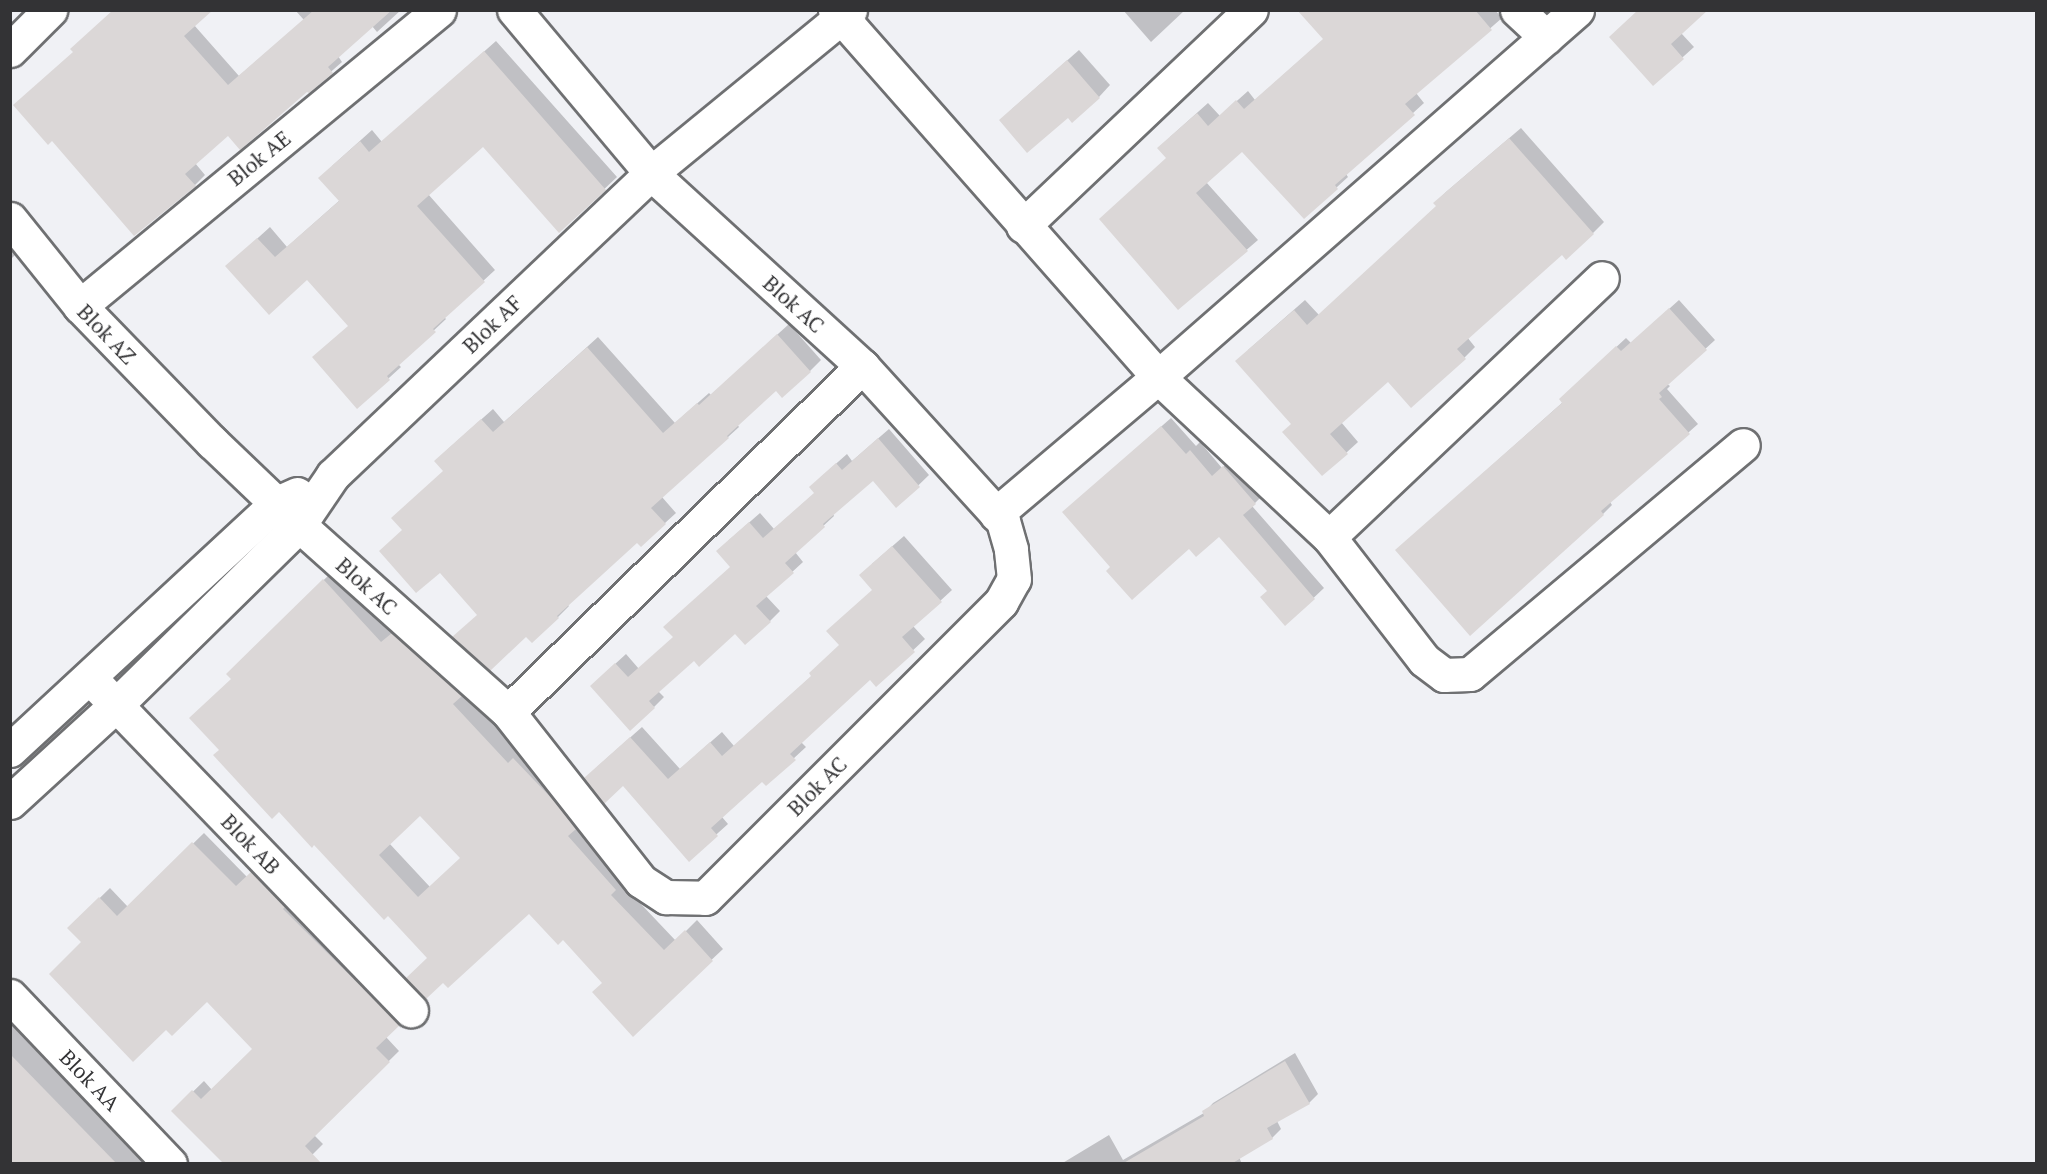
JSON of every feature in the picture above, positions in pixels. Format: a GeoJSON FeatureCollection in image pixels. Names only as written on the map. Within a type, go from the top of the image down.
{"type":"FeatureCollection","features":[{"type":"Feature","properties":{"kind":"street"},"geometry":{"type":"LineString","coordinates":[[10,51],[50,10]]}},
{"type":"Feature","properties":{"kind":"street","name":"Blok AE"},"geometry":{"type":"LineString","coordinates":[[80,306],[439,10]]}},
{"type":"Feature","properties":{"kind":"street","name":"Blok AC"},"geometry":{"type":"LineString","coordinates":[[212,442],[288,514],[508,712],[641,881],[666,897],[705,898],[1001,602],[1014,579],[1003,521],[862,366],[651,173],[514,10]]}},
{"type":"Feature","properties":{"kind":"street"},"geometry":{"type":"LineString","coordinates":[[1023,226],[1251,10]]}},
{"type":"Feature","properties":{"kind":"street"},"geometry":{"type":"LineString","coordinates":[[1517,10],[1546,37]]}},
{"type":"Feature","properties":{"kind":"street"},"geometry":{"type":"LineString","coordinates":[[996,514],[1158,377],[1577,10]]}},
{"type":"Feature","properties":{"kind":"street"},"geometry":{"type":"LineString","coordinates":[[842,13],[1023,226],[1158,377],[1329,537],[1424,660],[1444,675],[1470,674],[1743,445]]}},
{"type":"Feature","properties":{"kind":"street","name":"Blok AF"},"geometry":{"type":"LineString","coordinates":[[288,514],[333,476],[651,173],[842,13]]}},
{"type":"Feature","properties":{"kind":"street","name":"Blok AZ"},"geometry":{"type":"LineString","coordinates":[[10,219],[80,306],[212,442]]}},
{"type":"Feature","properties":{"kind":"street"},"geometry":{"type":"LineString","coordinates":[[1329,537],[1602,278]]}},
{"type":"Feature","properties":{"kind":"street"},"geometry":{"type":"LineString","coordinates":[[508,712],[862,366]]}},
{"type":"Feature","properties":{"kind":"street"},"geometry":{"type":"LineString","coordinates":[[10,750],[90,678],[288,514]]}},
{"type":"Feature","properties":{"kind":"street"},"geometry":{"type":"LineString","coordinates":[[10,802],[116,705],[288,514]]}},
{"type":"Feature","properties":{"kind":"street","name":"Blok AB"},"geometry":{"type":"LineString","coordinates":[[90,678],[411,1010]]}},
{"type":"Feature","properties":{"kind":"street","name":"Blok AA"},"geometry":{"type":"LineString","coordinates":[[10,996],[170,1164]]}},
{"type":"Feature","properties":{"kind":"building"},"geometry":{"type":"Polygon","coordinates":[[[113,10],[213,10],[184,36],[228,85],[314,10],[392,10],[328,67],[333,73],[309,93],[307,92],[240,150],[228,136],[185,174],[196,186],[134,236],[52,141],[48,145],[13,105],[73,52],[70,49],[113,10]]]}},
{"type":"Feature","properties":{"kind":"building"},"geometry":{"type":"Polygon","coordinates":[[[1297,10],[1475,10],[1492,30],[1405,104],[1415,115],[1335,185],[1338,189],[1304,219],[1242,152],[1196,193],[1248,251],[1178,310],[1099,219],[1166,158],[1157,148],[1197,113],[1208,126],[1236,100],[1244,109],[1323,39],[1297,10]]]}},
{"type":"Feature","properties":{"kind":"building"},"geometry":{"type":"Polygon","coordinates":[[[1638,10],[1708,10],[1671,44],[1684,59],[1653,86],[1609,37],[1638,10]]]}},
{"type":"Feature","properties":{"kind":"building"},"geometry":{"type":"Polygon","coordinates":[[[484,51],[606,190],[559,233],[483,147],[417,206],[485,282],[433,329],[436,332],[387,376],[390,380],[357,409],[312,357],[348,326],[307,280],[269,315],[225,266],[257,238],[275,257],[339,201],[318,178],[360,141],[369,152],[484,51]]]}},
{"type":"Feature","properties":{"kind":"building"},"geometry":{"type":"Polygon","coordinates":[[[1067,60],[1100,98],[1072,123],[1068,118],[1027,153],[999,120],[1067,60]]]}},
{"type":"Feature","properties":{"kind":"building"},"geometry":{"type":"Polygon","coordinates":[[[1509,138],[1594,234],[1566,260],[1562,255],[1457,349],[1466,359],[1411,408],[1388,382],[1330,434],[1348,454],[1322,476],[1282,432],[1291,424],[1235,361],[1294,310],[1307,325],[1436,206],[1433,203],[1509,138]]]}},
{"type":"Feature","properties":{"kind":"building"},"geometry":{"type":"Polygon","coordinates":[[[1669,308],[1707,350],[1659,393],[1662,397],[1659,399],[1690,434],[1601,511],[1604,515],[1470,636],[1395,550],[1562,403],[1559,399],[1616,346],[1621,351],[1669,308]]]}},
{"type":"Feature","properties":{"kind":"building"},"geometry":{"type":"Polygon","coordinates":[[[777,334],[811,372],[782,398],[776,391],[727,436],[729,438],[651,508],[666,524],[641,547],[637,543],[557,616],[559,618],[532,643],[526,637],[490,671],[452,637],[477,615],[440,573],[416,593],[379,551],[402,530],[391,518],[443,471],[434,461],[481,419],[493,432],[587,347],[663,433],[697,403],[699,405],[777,334]]]}},
{"type":"Feature","properties":{"kind":"building"},"geometry":{"type":"Polygon","coordinates":[[[1161,426],[1186,454],[1190,450],[1212,476],[1223,466],[1256,504],[1243,515],[1315,599],[1285,626],[1260,597],[1267,591],[1219,537],[1196,557],[1189,549],[1132,600],[1106,571],[1110,567],[1062,512],[1161,426]]]}},
{"type":"Feature","properties":{"kind":"building"},"geometry":{"type":"Polygon","coordinates":[[[878,438],[920,487],[896,508],[873,481],[823,524],[825,527],[785,563],[794,573],[756,606],[771,622],[745,645],[735,634],[699,667],[694,661],[649,701],[655,708],[630,731],[590,686],[615,663],[628,677],[673,637],[663,627],[730,567],[716,551],[749,522],[763,538],[814,493],[809,487],[836,463],[842,470],[878,438]]]}},
{"type":"Feature","properties":{"kind":"building"},"geometry":{"type":"Polygon","coordinates":[[[892,546],[942,602],[902,637],[915,652],[876,687],[870,680],[790,754],[796,760],[766,786],[762,782],[711,828],[718,836],[689,862],[623,786],[604,804],[584,778],[630,737],[668,779],[710,742],[722,756],[811,676],[809,673],[839,645],[826,631],[872,590],[859,575],[892,546]]]}},
{"type":"Feature","properties":{"kind":"building"},"geometry":{"type":"Polygon","coordinates":[[[323,579],[381,642],[392,633],[462,696],[453,704],[508,763],[513,758],[556,803],[576,829],[568,836],[616,890],[611,895],[664,950],[685,930],[713,961],[633,1037],[592,992],[602,983],[563,940],[558,945],[529,914],[448,988],[443,983],[426,999],[406,978],[427,958],[388,916],[384,920],[314,845],[312,848],[279,812],[272,819],[213,755],[219,750],[189,718],[231,679],[226,674],[323,579]],[[420,816],[379,855],[418,897],[460,858],[420,816]]]}},
{"type":"Feature","properties":{"kind":"building"},"geometry":{"type":"Polygon","coordinates":[[[192,842],[236,886],[251,872],[285,907],[283,909],[400,1025],[376,1048],[390,1062],[305,1146],[322,1164],[224,1164],[171,1111],[192,1090],[201,1099],[252,1049],[207,1002],[172,1036],[166,1030],[133,1062],[49,974],[81,942],[67,928],[99,897],[117,916],[192,842]]]}},
{"type":"Feature","properties":{"kind":"building"},"geometry":{"type":"Polygon","coordinates":[[[10,1054],[117,1164],[10,1164],[10,1054]]]}},
{"type":"Feature","properties":{"kind":"building"},"geometry":{"type":"Polygon","coordinates":[[[1285,1061],[1310,1104],[1267,1128],[1273,1139],[1231,1164],[1122,1164],[1204,1116],[1202,1111],[1285,1061]]]}}]}
